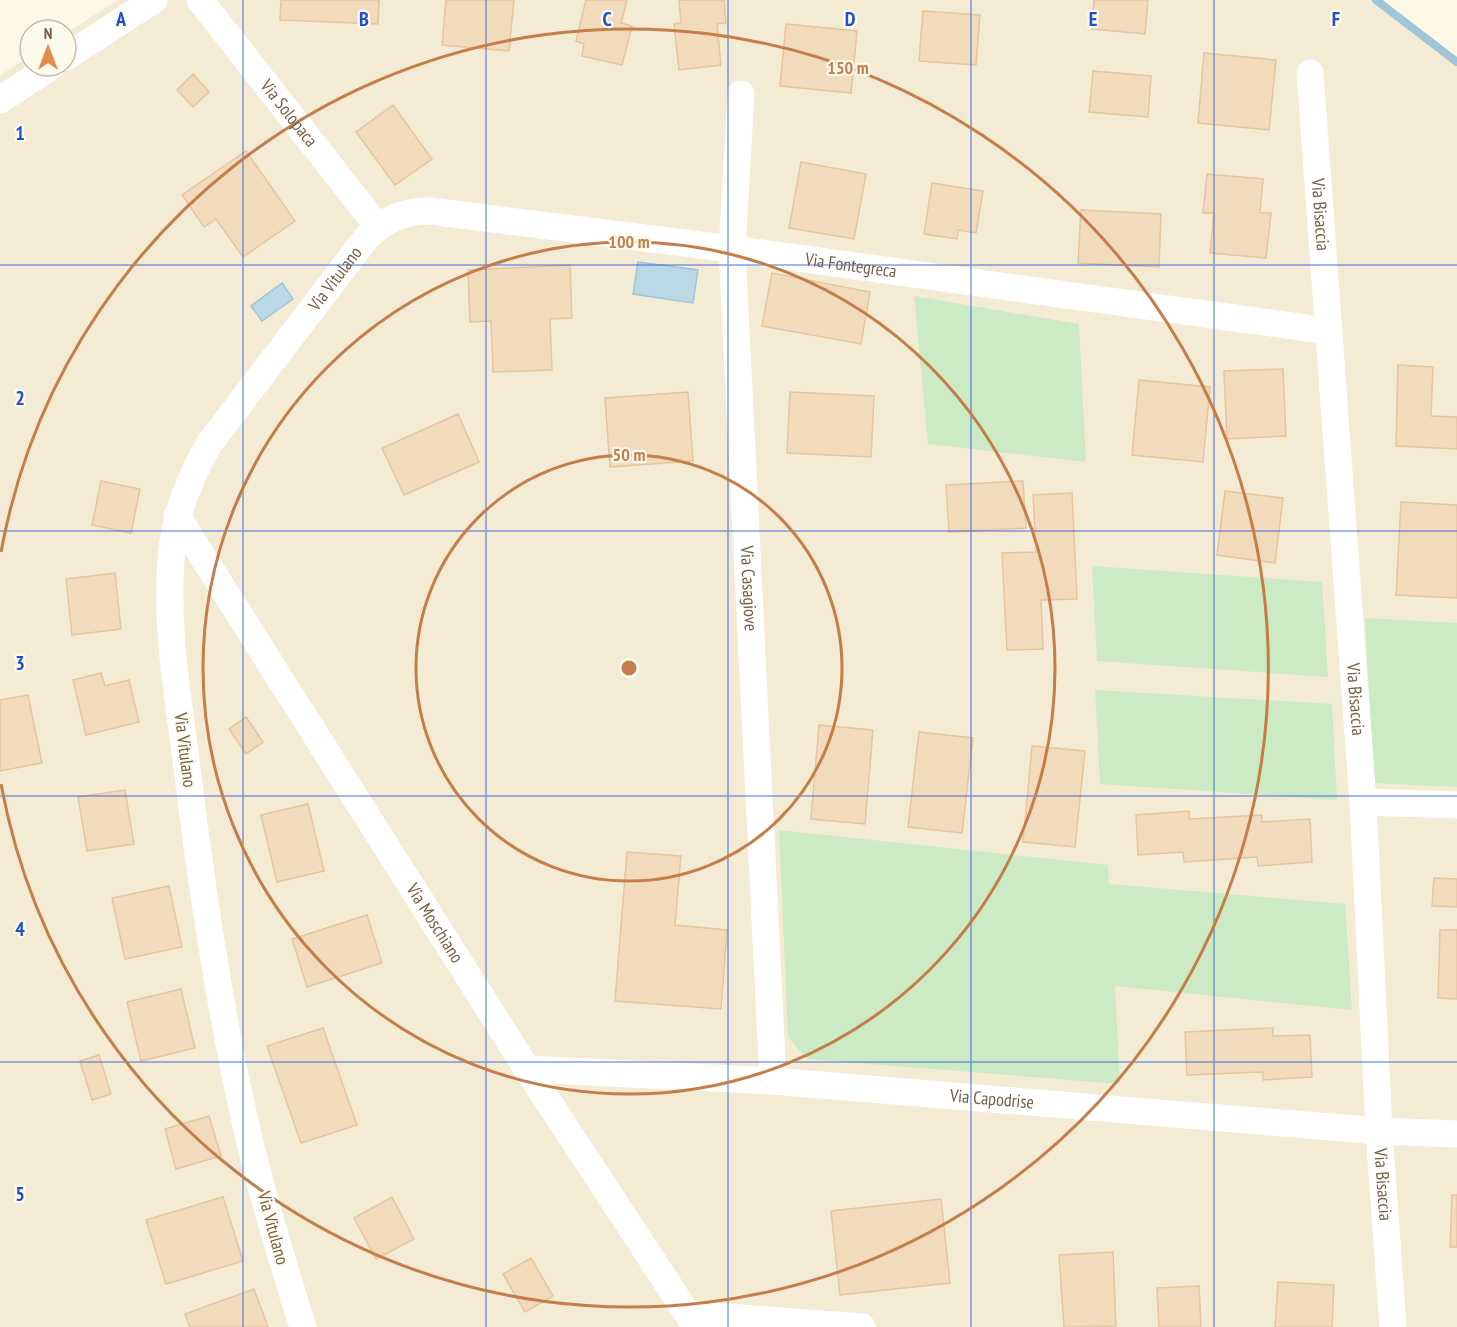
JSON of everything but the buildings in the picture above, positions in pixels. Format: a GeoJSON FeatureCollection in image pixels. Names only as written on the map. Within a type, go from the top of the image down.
{"type":"FeatureCollection","features":[{"type":"Feature","properties":{"kind":"street"},"geometry":{"type":"LineString","coordinates":[[78,49],[154,0]]}},
{"type":"Feature","properties":{"kind":"street","name":"Via Solopaca"},"geometry":{"type":"LineString","coordinates":[[200,0],[378,227]]}},
{"type":"Feature","properties":{"kind":"street","name":"Via Bisaccia"},"geometry":{"type":"LineString","coordinates":[[1310,73],[1363,802],[1379,1131],[1393,1327]]}},
{"type":"Feature","properties":{"kind":"street"},"geometry":{"type":"LineString","coordinates":[[0,99],[33,78]]}},
{"type":"Feature","properties":{"kind":"street","name":"Via Casagiove"},"geometry":{"type":"LineString","coordinates":[[741,94],[732,249],[773,1081]]}},
{"type":"Feature","properties":{"kind":"street","name":"Via Fontegreca"},"geometry":{"type":"LineString","coordinates":[[378,227],[401,214],[412,211],[430,211],[732,249],[1329,331]]}},
{"type":"Feature","properties":{"kind":"street","name":"Via Vitulano"},"geometry":{"type":"LineString","coordinates":[[303,1327],[281,1259],[230,1051],[201,878],[171,638],[170,577],[177,516],[195,469],[209,444],[367,237],[378,227]]}},
{"type":"Feature","properties":{"kind":"street","name":"Via Moschiano"},"geometry":{"type":"LineString","coordinates":[[177,516],[527,1069],[692,1320]]}},
{"type":"Feature","properties":{"kind":"street"},"geometry":{"type":"LineString","coordinates":[[1363,802],[1457,805]]}},
{"type":"Feature","properties":{"kind":"street","name":"Via Capodrise"},"geometry":{"type":"LineString","coordinates":[[527,1069],[773,1081],[1379,1131],[1457,1134]]}},
{"type":"Feature","properties":{"kind":"street"},"geometry":{"type":"LineString","coordinates":[[692,1320],[862,1327]]}},
{"type":"Feature","properties":{"kind":"shaded area"},"geometry":{"type":"Polygon","coordinates":[[[118,0],[1376,0],[1457,62],[1457,1327],[0,1327],[0,75],[18,64],[18,78],[78,78],[78,25],[118,0]]]}},
{"type":"Feature","properties":{"kind":"green space"},"geometry":{"type":"Polygon","coordinates":[[[914,296],[1079,324],[1086,462],[928,444],[914,296]]]}},
{"type":"Feature","properties":{"kind":"green space"},"geometry":{"type":"Polygon","coordinates":[[[1092,566],[1322,582],[1328,677],[1097,661],[1092,566]]]}},
{"type":"Feature","properties":{"kind":"green space"},"geometry":{"type":"Polygon","coordinates":[[[1365,618],[1457,623],[1457,787],[1374,783],[1365,618]]]}},
{"type":"Feature","properties":{"kind":"green space"},"geometry":{"type":"Polygon","coordinates":[[[1095,690],[1332,704],[1337,800],[1100,784],[1095,690]]]}},
{"type":"Feature","properties":{"kind":"green space"},"geometry":{"type":"Polygon","coordinates":[[[779,830],[1108,865],[1109,884],[1345,904],[1352,1010],[1115,986],[1120,1084],[807,1059],[788,1037],[779,830]]]}},
{"type":"Feature","properties":{"kind":"water"},"geometry":{"type":"Polygon","coordinates":[[[638,262],[698,270],[693,303],[633,294],[638,262]]]}},
{"type":"Feature","properties":{"kind":"water"},"geometry":{"type":"Polygon","coordinates":[[[282,283],[293,299],[262,321],[251,306],[282,283]]]}},
{"type":"Feature","properties":{"kind":"waterway"},"geometry":{"type":"LineString","coordinates":[[1376,0],[1457,62]]}}]}
